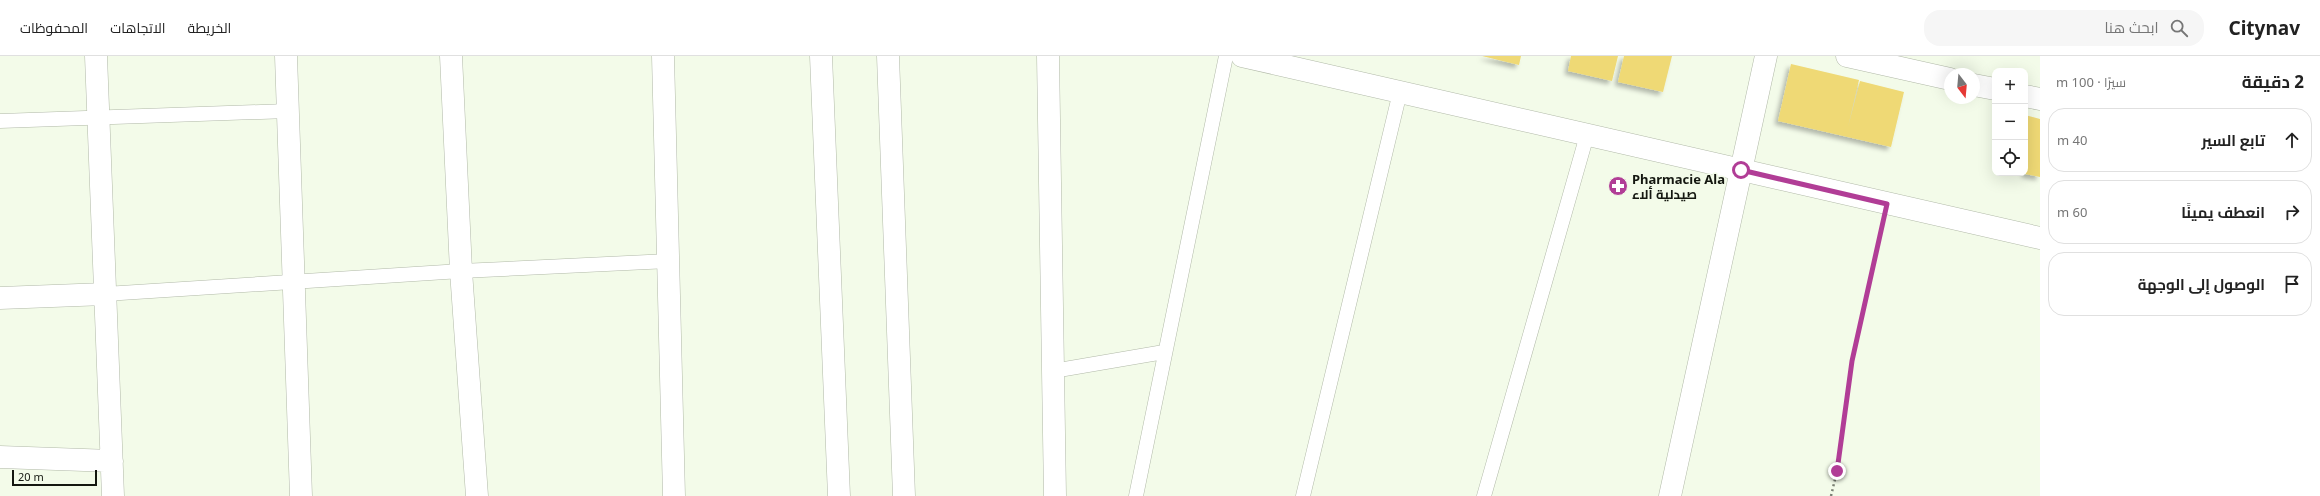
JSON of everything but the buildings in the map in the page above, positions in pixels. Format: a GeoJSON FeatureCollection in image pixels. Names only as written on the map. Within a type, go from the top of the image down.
{"type":"FeatureCollection","features":[{"type":"Feature","properties":{"kind":"street"},"geometry":{"type":"LineString","coordinates":[[96,56],[113,496]]}},
{"type":"Feature","properties":{"kind":"street"},"geometry":{"type":"LineString","coordinates":[[286,56],[301,496]]}},
{"type":"Feature","properties":{"kind":"street"},"geometry":{"type":"LineString","coordinates":[[450,56],[461,271],[477,496]]}},
{"type":"Feature","properties":{"kind":"street"},"geometry":{"type":"LineString","coordinates":[[663,56],[674,496]]}},
{"type":"Feature","properties":{"kind":"street"},"geometry":{"type":"LineString","coordinates":[[821,56],[839,496]]}},
{"type":"Feature","properties":{"kind":"street"},"geometry":{"type":"LineString","coordinates":[[888,56],[904,496]]}},
{"type":"Feature","properties":{"kind":"street"},"geometry":{"type":"LineString","coordinates":[[1048,56],[1055,496]]}},
{"type":"Feature","properties":{"kind":"street"},"geometry":{"type":"LineString","coordinates":[[1242,56],[2040,238]]}},
{"type":"Feature","properties":{"kind":"street"},"geometry":{"type":"LineString","coordinates":[[1670,496],[1766,56]]}},
{"type":"Feature","properties":{"kind":"street"},"geometry":{"type":"LineString","coordinates":[[1847,56],[1944,78]]}},
{"type":"Feature","properties":{"kind":"street"},"geometry":{"type":"LineString","coordinates":[[1980,86],[1992,88]]}},
{"type":"Feature","properties":{"kind":"street"},"geometry":{"type":"LineString","coordinates":[[2028,97],[2040,100]]}},
{"type":"Feature","properties":{"kind":"street"},"geometry":{"type":"LineString","coordinates":[[0,298],[105,294]]}},
{"type":"Feature","properties":{"kind":"street"},"geometry":{"type":"LineString","coordinates":[[0,457],[112,461]]}},
{"type":"Feature","properties":{"kind":"lane"},"geometry":{"type":"LineString","coordinates":[[1136,496],[1164,352],[1226,56]]}},
{"type":"Feature","properties":{"kind":"lane"},"geometry":{"type":"LineString","coordinates":[[1303,496],[1400,92]]}},
{"type":"Feature","properties":{"kind":"lane"},"geometry":{"type":"LineString","coordinates":[[0,121],[98,116],[288,111]]}},
{"type":"Feature","properties":{"kind":"lane"},"geometry":{"type":"LineString","coordinates":[[1484,496],[1587,135]]}},
{"type":"Feature","properties":{"kind":"lane"},"geometry":{"type":"LineString","coordinates":[[105,294],[294,283],[461,271],[669,261]]}},
{"type":"Feature","properties":{"kind":"lane"},"geometry":{"type":"LineString","coordinates":[[1053,371],[1164,352]]}},
{"type":"Feature","properties":{"kind":"path"},"geometry":{"type":"LineString","coordinates":[[1830,496],[1837,471],[1852,361],[1887,204]]}},
{"type":"Feature","properties":{"kind":"place","name":"Pharmacie Ala صيدلية ألاء"},"geometry":{"type":"Point","coordinates":[1618,186]}},
{"type":"Feature","properties":{"kind":"route"},"geometry":{"type":"LineString","coordinates":[[1741,170],[1887,204],[1852,361],[1837,471]]}}]}
